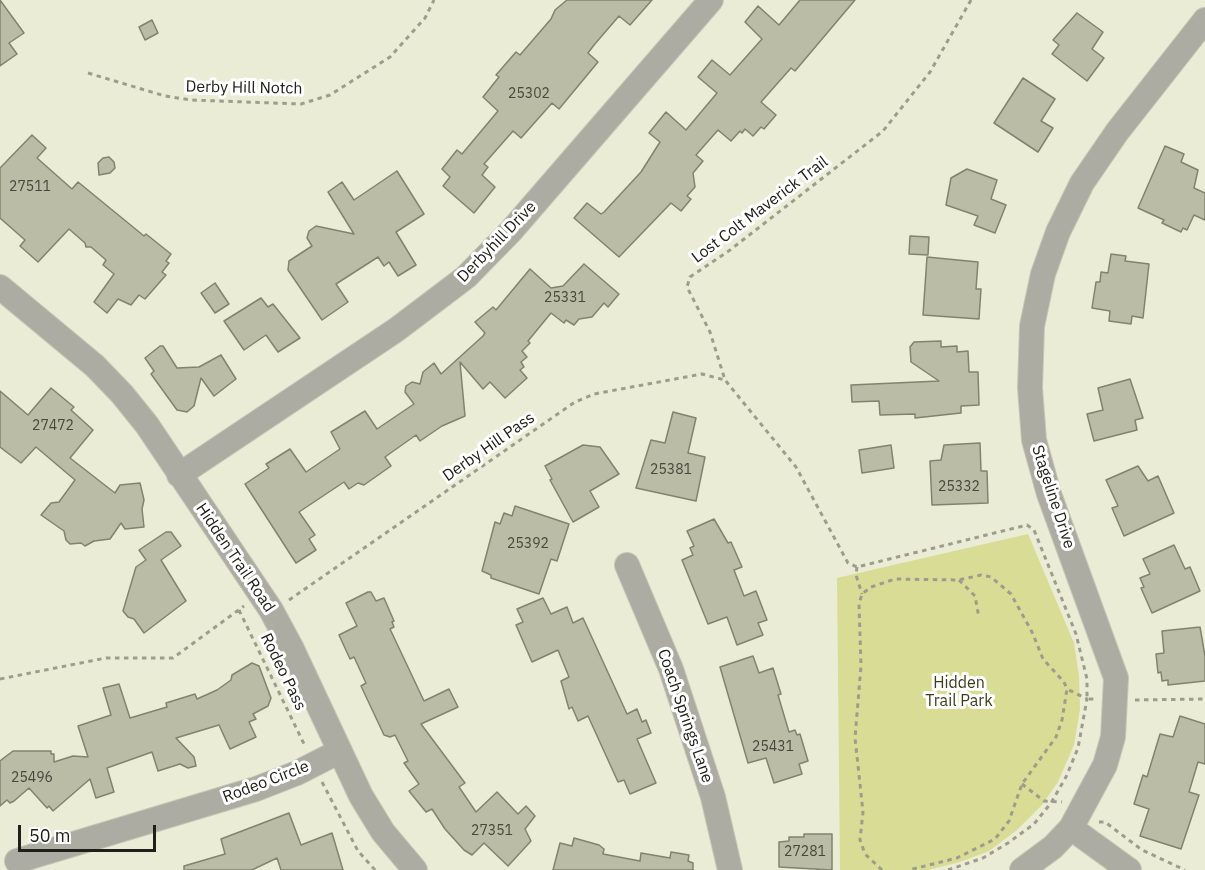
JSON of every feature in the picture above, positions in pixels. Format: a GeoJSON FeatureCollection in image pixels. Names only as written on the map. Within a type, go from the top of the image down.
{"type":"FeatureCollection","features":[{"type":"Feature","properties":{"kind":"street","name":"Derbyhill Drive"},"geometry":{"type":"LineString","coordinates":[[179,475],[396,330],[466,277],[512,231],[711,0]]}},
{"type":"Feature","properties":{"kind":"street","name":"Stageline Drive"},"geometry":{"type":"LineString","coordinates":[[1071,828],[1105,765],[1113,737],[1116,678],[1049,494],[1034,440],[1030,388],[1032,326],[1047,264],[1058,231],[1082,183],[1117,132],[1205,20]]}},
{"type":"Feature","properties":{"kind":"street","name":"Hidden Trail Road"},"geometry":{"type":"LineString","coordinates":[[0,287],[95,366],[122,394],[271,610],[292,649],[361,796],[383,832],[415,870]]}},
{"type":"Feature","properties":{"kind":"street","name":"Coach Springs Lane"},"geometry":{"type":"LineString","coordinates":[[627,565],[671,669],[713,798],[730,870]]}},
{"type":"Feature","properties":{"kind":"street","name":"Rodeo Circle"},"geometry":{"type":"LineString","coordinates":[[17,861],[256,789],[297,773],[340,751]]}},
{"type":"Feature","properties":{"kind":"street"},"geometry":{"type":"LineString","coordinates":[[1022,870],[1053,847],[1071,828],[1129,870]]}},
{"type":"Feature","properties":{"kind":"path","name":"Derby Hill Notch"},"geometry":{"type":"LineString","coordinates":[[88,73],[165,96],[191,100],[301,104],[330,95],[390,57],[425,18],[434,0]]}},
{"type":"Feature","properties":{"kind":"path","name":"Lost Colt Maverick Trail"},"geometry":{"type":"LineString","coordinates":[[857,567],[848,563],[796,467],[725,380],[710,332],[687,287],[690,277],[730,250],[883,131],[912,99],[971,0]]}},
{"type":"Feature","properties":{"kind":"path","name":"Derby Hill Pass"},"geometry":{"type":"LineString","coordinates":[[291,600],[575,402],[594,394],[702,374],[725,380]]}},
{"type":"Feature","properties":{"kind":"path"},"geometry":{"type":"LineString","coordinates":[[882,870],[865,854],[860,840],[863,812],[855,738],[861,657],[859,604],[862,594],[856,575],[857,567],[1027,525],[1034,530],[1076,634],[1087,679],[1087,699],[1078,748],[1066,777],[1051,803],[1034,824],[983,858],[948,870]]}},
{"type":"Feature","properties":{"kind":"path"},"geometry":{"type":"LineString","coordinates":[[862,594],[871,587],[895,579],[958,580],[981,576],[991,577],[1011,594],[1032,632],[1043,659],[1067,689],[1087,699],[1094,699]]}},
{"type":"Feature","properties":{"kind":"path"},"geometry":{"type":"LineString","coordinates":[[958,580],[975,596],[979,618]]}},
{"type":"Feature","properties":{"kind":"path"},"geometry":{"type":"LineString","coordinates":[[0,679],[106,658],[173,658],[244,606]]}},
{"type":"Feature","properties":{"kind":"path","name":"Rodeo Pass"},"geometry":{"type":"LineString","coordinates":[[239,610],[304,745]]}},
{"type":"Feature","properties":{"kind":"path"},"geometry":{"type":"LineString","coordinates":[[909,870],[957,858],[995,839],[1009,820],[1022,784],[1056,737],[1067,689]]}},
{"type":"Feature","properties":{"kind":"path"},"geometry":{"type":"LineString","coordinates":[[1135,700],[1205,699]]}},
{"type":"Feature","properties":{"kind":"path"},"geometry":{"type":"LineString","coordinates":[[320,778],[358,851],[375,870]]}},
{"type":"Feature","properties":{"kind":"path"},"geometry":{"type":"LineString","coordinates":[[1022,784],[1044,801],[1051,803]]}},
{"type":"Feature","properties":{"kind":"path"},"geometry":{"type":"LineString","coordinates":[[1105,822],[1142,850],[1185,870]]}},
{"type":"Feature","properties":{"kind":"green space","name":"Hidden Trail Park"},"geometry":{"type":"Polygon","coordinates":[[[1028,534],[1074,643],[1079,676],[1080,709],[1074,745],[1058,782],[1042,805],[1017,830],[989,851],[960,862],[928,870],[840,870],[837,578],[1028,534]]]}},
{"type":"Feature","properties":{"kind":"building"},"geometry":{"type":"Polygon","coordinates":[[[0,0],[24,33],[9,43],[17,54],[0,66],[0,0]]]}},
{"type":"Feature","properties":{"kind":"building"},"geometry":{"type":"Polygon","coordinates":[[[567,0],[652,0],[630,25],[619,16],[594,45],[588,53],[598,62],[559,109],[552,103],[521,138],[513,131],[484,164],[488,167],[482,175],[495,187],[474,213],[443,186],[450,177],[442,169],[457,150],[462,154],[498,111],[483,97],[499,77],[496,75],[516,52],[520,55],[551,19],[555,10],[567,0]]]}},
{"type":"Feature","properties":{"kind":"building"},"geometry":{"type":"Polygon","coordinates":[[[800,0],[855,0],[795,71],[791,68],[761,102],[776,115],[764,129],[761,127],[753,136],[745,129],[731,141],[718,130],[696,155],[703,161],[693,173],[695,187],[687,196],[691,199],[681,211],[671,203],[619,257],[574,218],[587,203],[601,214],[604,212],[641,172],[660,142],[649,133],[666,112],[686,130],[717,93],[698,77],[712,60],[730,75],[762,39],[745,22],[758,6],[779,25],[800,0]]]}},
{"type":"Feature","properties":{"kind":"building"},"geometry":{"type":"Polygon","coordinates":[[[1077,13],[1103,32],[1092,49],[1104,58],[1087,81],[1052,54],[1059,45],[1053,40],[1077,13]]]}},
{"type":"Feature","properties":{"kind":"building"},"geometry":{"type":"Polygon","coordinates":[[[152,20],[158,33],[145,40],[139,27],[152,20]]]}},
{"type":"Feature","properties":{"kind":"building"},"geometry":{"type":"Polygon","coordinates":[[[1023,78],[1055,99],[1041,121],[1053,128],[1038,152],[994,123],[1023,78]]]}},
{"type":"Feature","properties":{"kind":"building"},"geometry":{"type":"Polygon","coordinates":[[[32,135],[46,148],[37,158],[72,189],[78,182],[144,236],[146,234],[171,254],[166,261],[169,263],[162,272],[166,275],[145,299],[139,295],[131,305],[118,299],[107,313],[94,302],[114,274],[103,265],[106,260],[91,247],[86,247],[85,243],[69,229],[38,262],[20,246],[25,240],[0,218],[0,168],[32,135]]]}},
{"type":"Feature","properties":{"kind":"building"},"geometry":{"type":"Polygon","coordinates":[[[1165,146],[1184,154],[1181,162],[1198,170],[1194,188],[1205,193],[1205,220],[1194,215],[1187,230],[1183,228],[1181,232],[1162,223],[1164,220],[1138,208],[1165,146]]]}},
{"type":"Feature","properties":{"kind":"building"},"geometry":{"type":"Polygon","coordinates":[[[109,157],[114,162],[115,168],[110,173],[99,175],[98,163],[103,158],[109,157]]]}},
{"type":"Feature","properties":{"kind":"building"},"geometry":{"type":"Polygon","coordinates":[[[967,169],[997,180],[991,199],[1006,205],[995,233],[974,225],[978,216],[946,205],[951,178],[967,169]]]}},
{"type":"Feature","properties":{"kind":"building"},"geometry":{"type":"Polygon","coordinates":[[[397,171],[424,214],[396,232],[416,265],[398,276],[389,262],[384,266],[378,257],[336,284],[348,302],[322,320],[288,270],[289,261],[312,246],[307,238],[309,231],[316,226],[354,234],[328,192],[342,182],[354,200],[397,171]]]}},
{"type":"Feature","properties":{"kind":"building"},"geometry":{"type":"Polygon","coordinates":[[[910,236],[929,237],[928,255],[909,254],[910,236]]]}},
{"type":"Feature","properties":{"kind":"building"},"geometry":{"type":"Polygon","coordinates":[[[1111,254],[1126,256],[1125,261],[1149,264],[1143,318],[1132,316],[1131,324],[1109,321],[1110,311],[1092,308],[1096,282],[1100,282],[1101,272],[1108,273],[1111,254]]]}},
{"type":"Feature","properties":{"kind":"building"},"geometry":{"type":"Polygon","coordinates":[[[927,257],[978,262],[976,289],[981,289],[979,319],[923,315],[927,257]]]}},
{"type":"Feature","properties":{"kind":"building"},"geometry":{"type":"Polygon","coordinates":[[[584,264],[619,294],[608,307],[604,303],[592,317],[579,319],[574,325],[566,320],[564,323],[551,313],[522,351],[527,357],[521,362],[524,367],[520,370],[527,378],[505,398],[490,382],[483,389],[460,362],[465,416],[442,426],[420,441],[416,435],[385,457],[391,466],[364,485],[358,483],[349,489],[344,482],[299,512],[315,535],[309,539],[316,550],[296,563],[245,484],[269,468],[266,464],[290,449],[306,472],[340,449],[331,432],[365,411],[377,429],[414,404],[405,392],[406,386],[412,382],[420,384],[423,372],[434,363],[441,374],[483,336],[485,333],[475,322],[493,307],[496,310],[530,269],[551,288],[563,286],[584,264]]]}},
{"type":"Feature","properties":{"kind":"building"},"geometry":{"type":"Polygon","coordinates":[[[215,283],[229,304],[215,313],[201,293],[215,283]]]}},
{"type":"Feature","properties":{"kind":"building"},"geometry":{"type":"Polygon","coordinates":[[[261,298],[268,307],[273,304],[300,338],[278,352],[266,335],[244,350],[224,321],[261,298]]]}},
{"type":"Feature","properties":{"kind":"building"},"geometry":{"type":"Polygon","coordinates":[[[941,341],[941,347],[957,346],[957,352],[968,351],[969,372],[978,372],[979,405],[961,406],[961,413],[915,418],[915,414],[880,415],[879,401],[852,402],[851,385],[939,381],[911,362],[910,347],[914,342],[941,341]]]}},
{"type":"Feature","properties":{"kind":"building"},"geometry":{"type":"Polygon","coordinates":[[[163,346],[177,368],[199,367],[221,355],[236,379],[214,396],[201,378],[194,406],[187,412],[177,410],[151,374],[154,371],[145,358],[163,346]]]}},
{"type":"Feature","properties":{"kind":"building"},"geometry":{"type":"Polygon","coordinates":[[[1130,379],[1143,418],[1135,420],[1137,430],[1094,441],[1087,414],[1103,410],[1098,388],[1130,379]]]}},
{"type":"Feature","properties":{"kind":"building"},"geometry":{"type":"Polygon","coordinates":[[[51,388],[74,407],[71,410],[93,430],[70,458],[115,493],[120,485],[140,483],[144,500],[142,509],[144,527],[125,529],[121,523],[110,539],[94,541],[85,546],[81,543],[70,544],[66,540],[64,531],[41,515],[51,503],[59,502],[75,480],[36,447],[21,463],[0,447],[0,391],[28,415],[51,388]]]}},
{"type":"Feature","properties":{"kind":"building"},"geometry":{"type":"Polygon","coordinates":[[[673,412],[696,418],[688,453],[705,457],[696,501],[636,488],[651,440],[665,443],[673,412]]]}},
{"type":"Feature","properties":{"kind":"building"},"geometry":{"type":"Polygon","coordinates":[[[980,443],[981,471],[987,471],[988,503],[932,505],[930,461],[941,460],[944,445],[980,443]]]}},
{"type":"Feature","properties":{"kind":"building"},"geometry":{"type":"Polygon","coordinates":[[[583,445],[600,447],[619,474],[590,491],[599,507],[573,522],[545,466],[583,445]]]}},
{"type":"Feature","properties":{"kind":"building"},"geometry":{"type":"Polygon","coordinates":[[[891,445],[894,468],[862,473],[859,450],[891,445]]]}},
{"type":"Feature","properties":{"kind":"building"},"geometry":{"type":"Polygon","coordinates":[[[1138,466],[1148,481],[1158,476],[1174,513],[1124,536],[1112,508],[1118,506],[1106,480],[1138,466]]]}},
{"type":"Feature","properties":{"kind":"building"},"geometry":{"type":"Polygon","coordinates":[[[515,506],[569,524],[557,561],[551,559],[539,594],[491,578],[491,575],[482,571],[495,522],[500,524],[504,513],[512,516],[515,506]]]}},
{"type":"Feature","properties":{"kind":"building"},"geometry":{"type":"Polygon","coordinates":[[[714,519],[728,543],[731,542],[742,567],[734,570],[744,596],[756,591],[767,620],[758,623],[763,635],[737,645],[727,617],[708,624],[682,560],[693,555],[690,548],[694,546],[687,531],[714,519]]]}},
{"type":"Feature","properties":{"kind":"building"},"geometry":{"type":"Polygon","coordinates":[[[166,532],[171,532],[181,546],[161,560],[186,601],[144,633],[134,619],[128,617],[123,611],[136,567],[146,560],[139,550],[166,532]]]}},
{"type":"Feature","properties":{"kind":"building"},"geometry":{"type":"Polygon","coordinates":[[[1174,545],[1185,569],[1190,567],[1200,591],[1152,613],[1141,588],[1144,587],[1140,578],[1150,574],[1143,559],[1174,545]]]}},
{"type":"Feature","properties":{"kind":"building"},"geometry":{"type":"Polygon","coordinates":[[[371,592],[376,601],[384,598],[394,621],[392,622],[394,627],[390,629],[424,701],[449,689],[458,707],[421,724],[465,783],[459,787],[476,812],[497,792],[518,814],[526,806],[535,816],[525,829],[531,841],[508,866],[484,843],[472,855],[464,850],[445,829],[432,809],[426,812],[409,791],[419,784],[404,763],[408,761],[395,735],[390,737],[384,735],[361,686],[366,683],[354,657],[350,659],[339,635],[357,626],[346,603],[371,592]]]}},
{"type":"Feature","properties":{"kind":"building"},"geometry":{"type":"Polygon","coordinates":[[[543,598],[551,614],[567,607],[573,623],[583,618],[627,714],[637,709],[642,722],[646,720],[651,733],[637,739],[656,783],[630,794],[624,780],[618,782],[588,716],[578,721],[572,707],[569,709],[561,681],[569,677],[558,650],[532,662],[516,625],[523,622],[517,609],[543,598]]]}},
{"type":"Feature","properties":{"kind":"building"},"geometry":{"type":"Polygon","coordinates":[[[1200,627],[1205,656],[1205,681],[1168,685],[1168,680],[1162,681],[1161,672],[1158,673],[1156,654],[1164,653],[1162,631],[1200,627]]]}},
{"type":"Feature","properties":{"kind":"building"},"geometry":{"type":"Polygon","coordinates":[[[753,656],[759,673],[773,668],[789,732],[795,730],[797,735],[800,734],[808,761],[799,764],[802,774],[774,783],[766,758],[748,763],[720,667],[753,656]]]}},
{"type":"Feature","properties":{"kind":"building"},"geometry":{"type":"Polygon","coordinates":[[[252,663],[259,666],[271,698],[268,706],[253,714],[256,719],[249,722],[256,737],[230,749],[219,725],[176,738],[194,757],[196,766],[188,768],[180,764],[158,771],[152,752],[107,768],[114,792],[96,798],[90,779],[53,811],[49,806],[47,808],[29,788],[14,801],[10,803],[7,800],[0,806],[0,761],[13,751],[51,751],[51,754],[54,754],[54,762],[73,756],[88,757],[78,726],[111,715],[103,688],[119,684],[130,718],[167,707],[166,703],[195,694],[197,699],[217,690],[231,680],[232,675],[252,663]]]}},
{"type":"Feature","properties":{"kind":"building"},"geometry":{"type":"Polygon","coordinates":[[[1180,716],[1205,724],[1205,764],[1198,762],[1189,792],[1199,795],[1181,849],[1140,836],[1149,809],[1134,804],[1143,775],[1147,777],[1160,734],[1173,737],[1180,716]]]}},
{"type":"Feature","properties":{"kind":"building"},"geometry":{"type":"Polygon","coordinates":[[[289,813],[301,845],[332,833],[343,870],[281,870],[277,858],[252,870],[184,870],[184,866],[225,854],[221,839],[289,813]]]}},
{"type":"Feature","properties":{"kind":"building"},"geometry":{"type":"Polygon","coordinates":[[[804,834],[832,834],[832,870],[779,867],[779,842],[789,841],[789,837],[804,837],[804,834]]]}},
{"type":"Feature","properties":{"kind":"building"},"geometry":{"type":"Polygon","coordinates":[[[574,838],[599,845],[604,849],[603,854],[640,861],[641,853],[670,858],[671,852],[689,855],[688,861],[693,863],[693,870],[553,870],[560,843],[572,846],[574,838]]]}}]}
